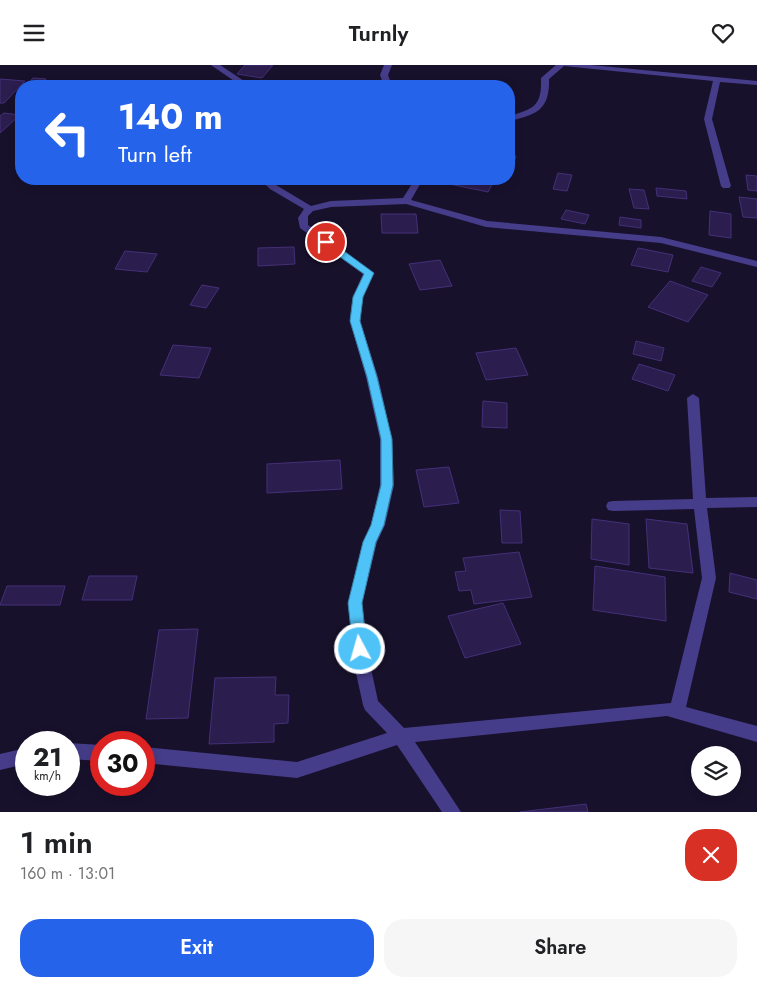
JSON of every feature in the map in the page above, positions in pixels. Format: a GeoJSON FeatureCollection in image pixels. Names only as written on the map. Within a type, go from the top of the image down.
{"type":"FeatureCollection","features":[{"type":"Feature","properties":{"kind":"street"},"geometry":{"type":"LineString","coordinates":[[215,65],[234,80]]}},
{"type":"Feature","properties":{"kind":"street"},"geometry":{"type":"LineString","coordinates":[[386,80],[384,75],[388,65]]}},
{"type":"Feature","properties":{"kind":"street"},"geometry":{"type":"LineString","coordinates":[[515,117],[532,111],[545,101],[547,95],[545,78],[561,65]]}},
{"type":"Feature","properties":{"kind":"street"},"geometry":{"type":"LineString","coordinates":[[567,65],[757,83]]}},
{"type":"Feature","properties":{"kind":"street"},"geometry":{"type":"LineString","coordinates":[[717,79],[708,119],[726,186]]}},
{"type":"Feature","properties":{"kind":"street"},"geometry":{"type":"LineString","coordinates":[[271,185],[310,209]]}},
{"type":"Feature","properties":{"kind":"street"},"geometry":{"type":"LineString","coordinates":[[406,201],[415,185]]}},
{"type":"Feature","properties":{"kind":"street"},"geometry":{"type":"LineString","coordinates":[[452,812],[401,736],[371,705],[362,664],[355,603],[370,542],[378,525],[387,485],[386,439],[372,377],[355,321],[358,297],[369,273],[303,226],[304,213],[310,209],[331,204],[406,201],[486,224],[662,240],[757,264]]}},
{"type":"Feature","properties":{"kind":"street"},"geometry":{"type":"LineString","coordinates":[[677,712],[709,578],[700,504],[693,398]]}},
{"type":"Feature","properties":{"kind":"street"},"geometry":{"type":"LineString","coordinates":[[614,507],[757,503]]}},
{"type":"Feature","properties":{"kind":"street"},"geometry":{"type":"LineString","coordinates":[[155,756],[297,770],[401,736],[667,709],[757,734]]}},
{"type":"Feature","properties":{"kind":"street"},"geometry":{"type":"LineString","coordinates":[[0,762],[15,759]]}},
{"type":"Feature","properties":{"kind":"building"},"geometry":{"type":"Polygon","coordinates":[[[245,65],[273,65],[262,78],[237,74],[245,65]]]}},
{"type":"Feature","properties":{"kind":"building"},"geometry":{"type":"Polygon","coordinates":[[[33,78],[46,79],[45,80],[31,80],[33,78]]]}},
{"type":"Feature","properties":{"kind":"building"},"geometry":{"type":"Polygon","coordinates":[[[0,79],[15,80],[15,91],[4,103],[0,103],[0,79]]]}},
{"type":"Feature","properties":{"kind":"building"},"geometry":{"type":"Polygon","coordinates":[[[4,113],[15,114],[15,120],[0,133],[0,116],[4,113]]]}},
{"type":"Feature","properties":{"kind":"building"},"geometry":{"type":"Polygon","coordinates":[[[558,173],[572,175],[567,191],[553,189],[558,173]]]}},
{"type":"Feature","properties":{"kind":"building"},"geometry":{"type":"Polygon","coordinates":[[[746,175],[757,176],[757,191],[748,190],[746,175]]]}},
{"type":"Feature","properties":{"kind":"building"},"geometry":{"type":"Polygon","coordinates":[[[454,185],[492,185],[488,192],[454,185]]]}},
{"type":"Feature","properties":{"kind":"building"},"geometry":{"type":"Polygon","coordinates":[[[656,188],[686,191],[687,199],[657,196],[656,188]]]}},
{"type":"Feature","properties":{"kind":"building"},"geometry":{"type":"Polygon","coordinates":[[[629,189],[644,190],[649,209],[634,208],[629,189]]]}},
{"type":"Feature","properties":{"kind":"building"},"geometry":{"type":"Polygon","coordinates":[[[739,197],[757,199],[757,218],[743,217],[739,197]]]}},
{"type":"Feature","properties":{"kind":"building"},"geometry":{"type":"Polygon","coordinates":[[[566,210],[589,215],[585,224],[561,219],[566,210]]]}},
{"type":"Feature","properties":{"kind":"building"},"geometry":{"type":"Polygon","coordinates":[[[710,211],[731,214],[731,238],[709,235],[710,211]]]}},
{"type":"Feature","properties":{"kind":"building"},"geometry":{"type":"Polygon","coordinates":[[[381,214],[416,214],[418,233],[382,233],[381,214]]]}},
{"type":"Feature","properties":{"kind":"building"},"geometry":{"type":"Polygon","coordinates":[[[620,217],[641,220],[641,228],[619,225],[620,217]]]}},
{"type":"Feature","properties":{"kind":"building"},"geometry":{"type":"Polygon","coordinates":[[[294,247],[295,264],[258,266],[258,248],[294,247]]]}},
{"type":"Feature","properties":{"kind":"building"},"geometry":{"type":"Polygon","coordinates":[[[638,248],[673,255],[668,272],[631,265],[638,248]]]}},
{"type":"Feature","properties":{"kind":"building"},"geometry":{"type":"Polygon","coordinates":[[[125,251],[157,254],[147,272],[115,269],[125,251]]]}},
{"type":"Feature","properties":{"kind":"building"},"geometry":{"type":"Polygon","coordinates":[[[440,260],[452,286],[420,290],[409,264],[440,260]]]}},
{"type":"Feature","properties":{"kind":"building"},"geometry":{"type":"Polygon","coordinates":[[[701,267],[721,273],[712,287],[692,281],[701,267]]]}},
{"type":"Feature","properties":{"kind":"building"},"geometry":{"type":"Polygon","coordinates":[[[670,281],[708,295],[688,322],[648,307],[670,281]]]}},
{"type":"Feature","properties":{"kind":"building"},"geometry":{"type":"Polygon","coordinates":[[[202,285],[219,288],[206,308],[190,305],[202,285]]]}},
{"type":"Feature","properties":{"kind":"building"},"geometry":{"type":"Polygon","coordinates":[[[636,341],[664,348],[661,361],[633,354],[636,341]]]}},
{"type":"Feature","properties":{"kind":"building"},"geometry":{"type":"Polygon","coordinates":[[[173,345],[211,348],[199,378],[160,375],[173,345]]]}},
{"type":"Feature","properties":{"kind":"building"},"geometry":{"type":"Polygon","coordinates":[[[516,348],[528,375],[486,380],[476,353],[516,348]]]}},
{"type":"Feature","properties":{"kind":"building"},"geometry":{"type":"Polygon","coordinates":[[[639,364],[675,375],[668,391],[632,379],[639,364]]]}},
{"type":"Feature","properties":{"kind":"building"},"geometry":{"type":"Polygon","coordinates":[[[483,401],[507,403],[507,428],[482,427],[483,401]]]}},
{"type":"Feature","properties":{"kind":"building"},"geometry":{"type":"Polygon","coordinates":[[[340,460],[342,489],[267,493],[267,464],[340,460]]]}},
{"type":"Feature","properties":{"kind":"building"},"geometry":{"type":"Polygon","coordinates":[[[449,467],[459,503],[424,507],[416,470],[449,467]]]}},
{"type":"Feature","properties":{"kind":"building"},"geometry":{"type":"Polygon","coordinates":[[[500,510],[520,511],[522,543],[502,543],[500,510]]]}},
{"type":"Feature","properties":{"kind":"building"},"geometry":{"type":"Polygon","coordinates":[[[592,519],[629,524],[629,565],[591,559],[592,519]]]}},
{"type":"Feature","properties":{"kind":"building"},"geometry":{"type":"Polygon","coordinates":[[[646,519],[687,524],[693,573],[649,568],[646,519]]]}},
{"type":"Feature","properties":{"kind":"building"},"geometry":{"type":"Polygon","coordinates":[[[519,552],[532,597],[474,604],[471,590],[459,591],[455,572],[466,571],[463,558],[519,552]]]}},
{"type":"Feature","properties":{"kind":"building"},"geometry":{"type":"Polygon","coordinates":[[[595,566],[665,577],[666,621],[593,610],[595,566]]]}},
{"type":"Feature","properties":{"kind":"building"},"geometry":{"type":"Polygon","coordinates":[[[730,573],[757,580],[757,599],[729,592],[730,573]]]}},
{"type":"Feature","properties":{"kind":"building"},"geometry":{"type":"Polygon","coordinates":[[[89,576],[137,576],[132,600],[82,600],[89,576]]]}},
{"type":"Feature","properties":{"kind":"building"},"geometry":{"type":"Polygon","coordinates":[[[7,586],[65,586],[60,605],[0,605],[7,586]]]}},
{"type":"Feature","properties":{"kind":"building"},"geometry":{"type":"Polygon","coordinates":[[[503,603],[521,644],[465,658],[448,616],[503,603]]]}},
{"type":"Feature","properties":{"kind":"building"},"geometry":{"type":"Polygon","coordinates":[[[198,629],[188,718],[146,719],[159,630],[198,629]]]}},
{"type":"Feature","properties":{"kind":"building"},"geometry":{"type":"Polygon","coordinates":[[[276,677],[275,695],[289,695],[288,723],[274,724],[274,742],[209,744],[215,678],[276,677]]]}},
{"type":"Feature","properties":{"kind":"building"},"geometry":{"type":"Polygon","coordinates":[[[586,804],[588,812],[520,812],[586,804]]]}},
{"type":"Feature","properties":{"kind":"route"},"geometry":{"type":"LineString","coordinates":[[326,242],[369,273],[358,297],[355,321],[372,377],[386,439],[387,485],[378,525],[370,542],[355,603],[360,649]]}}]}
